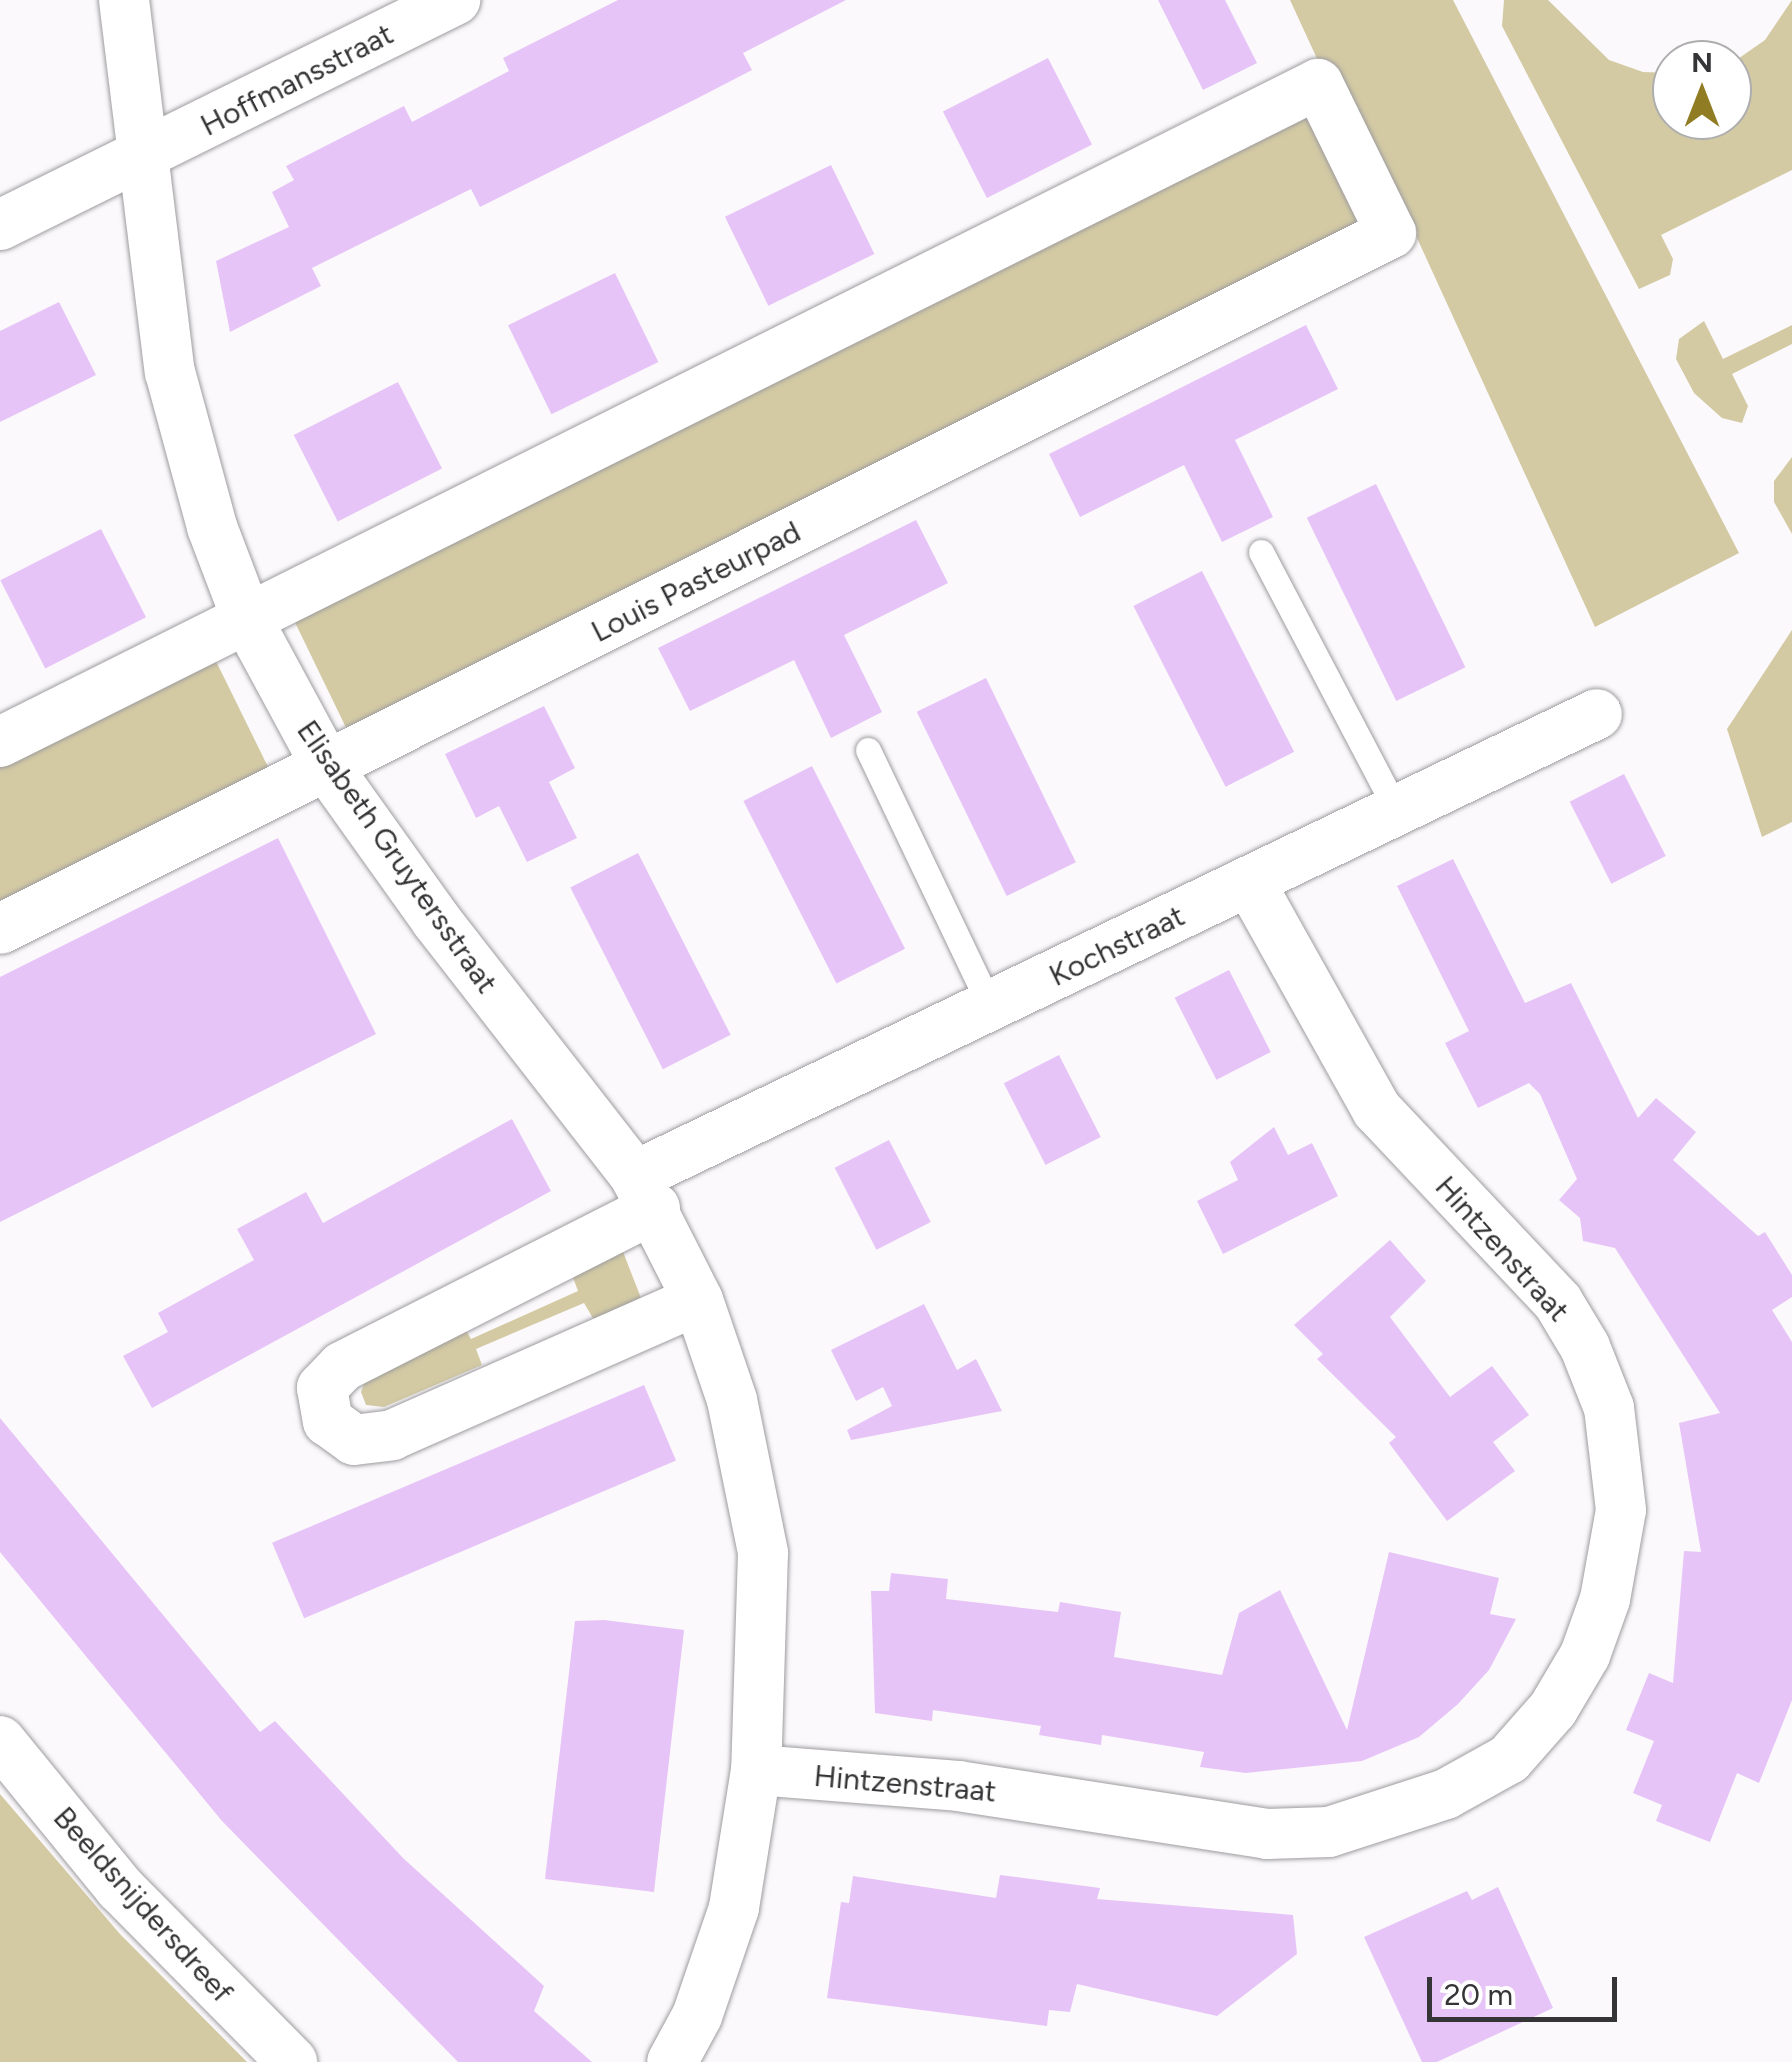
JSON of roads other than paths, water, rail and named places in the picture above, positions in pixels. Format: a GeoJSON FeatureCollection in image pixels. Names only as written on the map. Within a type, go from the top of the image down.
{"type":"FeatureCollection","features":[{"type":"Feature","properties":{"kind":"street","name":"Elisabeth Gruytersstraat"},"geometry":{"type":"LineString","coordinates":[[124,0],[139,159],[170,372],[212,528],[247,619],[327,767],[436,920],[645,1192],[698,1300],[732,1400],[763,1553],[756,1770],[734,1908],[697,2016],[672,2062]]}},
{"type":"Feature","properties":{"kind":"street","name":"Hoffmansstraat"},"geometry":{"type":"LineString","coordinates":[[0,225],[455,0]]}},
{"type":"Feature","properties":{"kind":"street","name":"Louis Pasteurpad"},"geometry":{"type":"LineString","coordinates":[[0,929],[1392,233],[1318,84],[247,619]]}},
{"type":"Feature","properties":{"kind":"street"},"geometry":{"type":"LineString","coordinates":[[0,742],[247,619]]}},
{"type":"Feature","properties":{"kind":"street","name":"Kochstraat"},"geometry":{"type":"LineString","coordinates":[[645,1192],[991,1008],[1597,714]]}},
{"type":"Feature","properties":{"kind":"street","name":"Hintzenstraat"},"geometry":{"type":"LineString","coordinates":[[756,1770],[958,1786],[1267,1834],[1329,1832],[1446,1794],[1509,1758],[1552,1709],[1585,1655],[1605,1599],[1622,1510],[1609,1408],[1585,1347],[1558,1302],[1378,1110],[1249,881]]}},
{"type":"Feature","properties":{"kind":"street"},"geometry":{"type":"LineString","coordinates":[[645,1192],[342,1367],[322,1388],[328,1421],[354,1440],[392,1436],[698,1300]]}},
{"type":"Feature","properties":{"kind":"street","name":"Beeldsnijdersdreef"},"geometry":{"type":"LineString","coordinates":[[0,1742],[120,1888],[292,2062]]}},
{"type":"Feature","properties":{"kind":"lane"},"geometry":{"type":"LineString","coordinates":[[1261,552],[1397,812]]}},
{"type":"Feature","properties":{"kind":"lane"},"geometry":{"type":"LineString","coordinates":[[868,750],[991,1008]]}}]}
